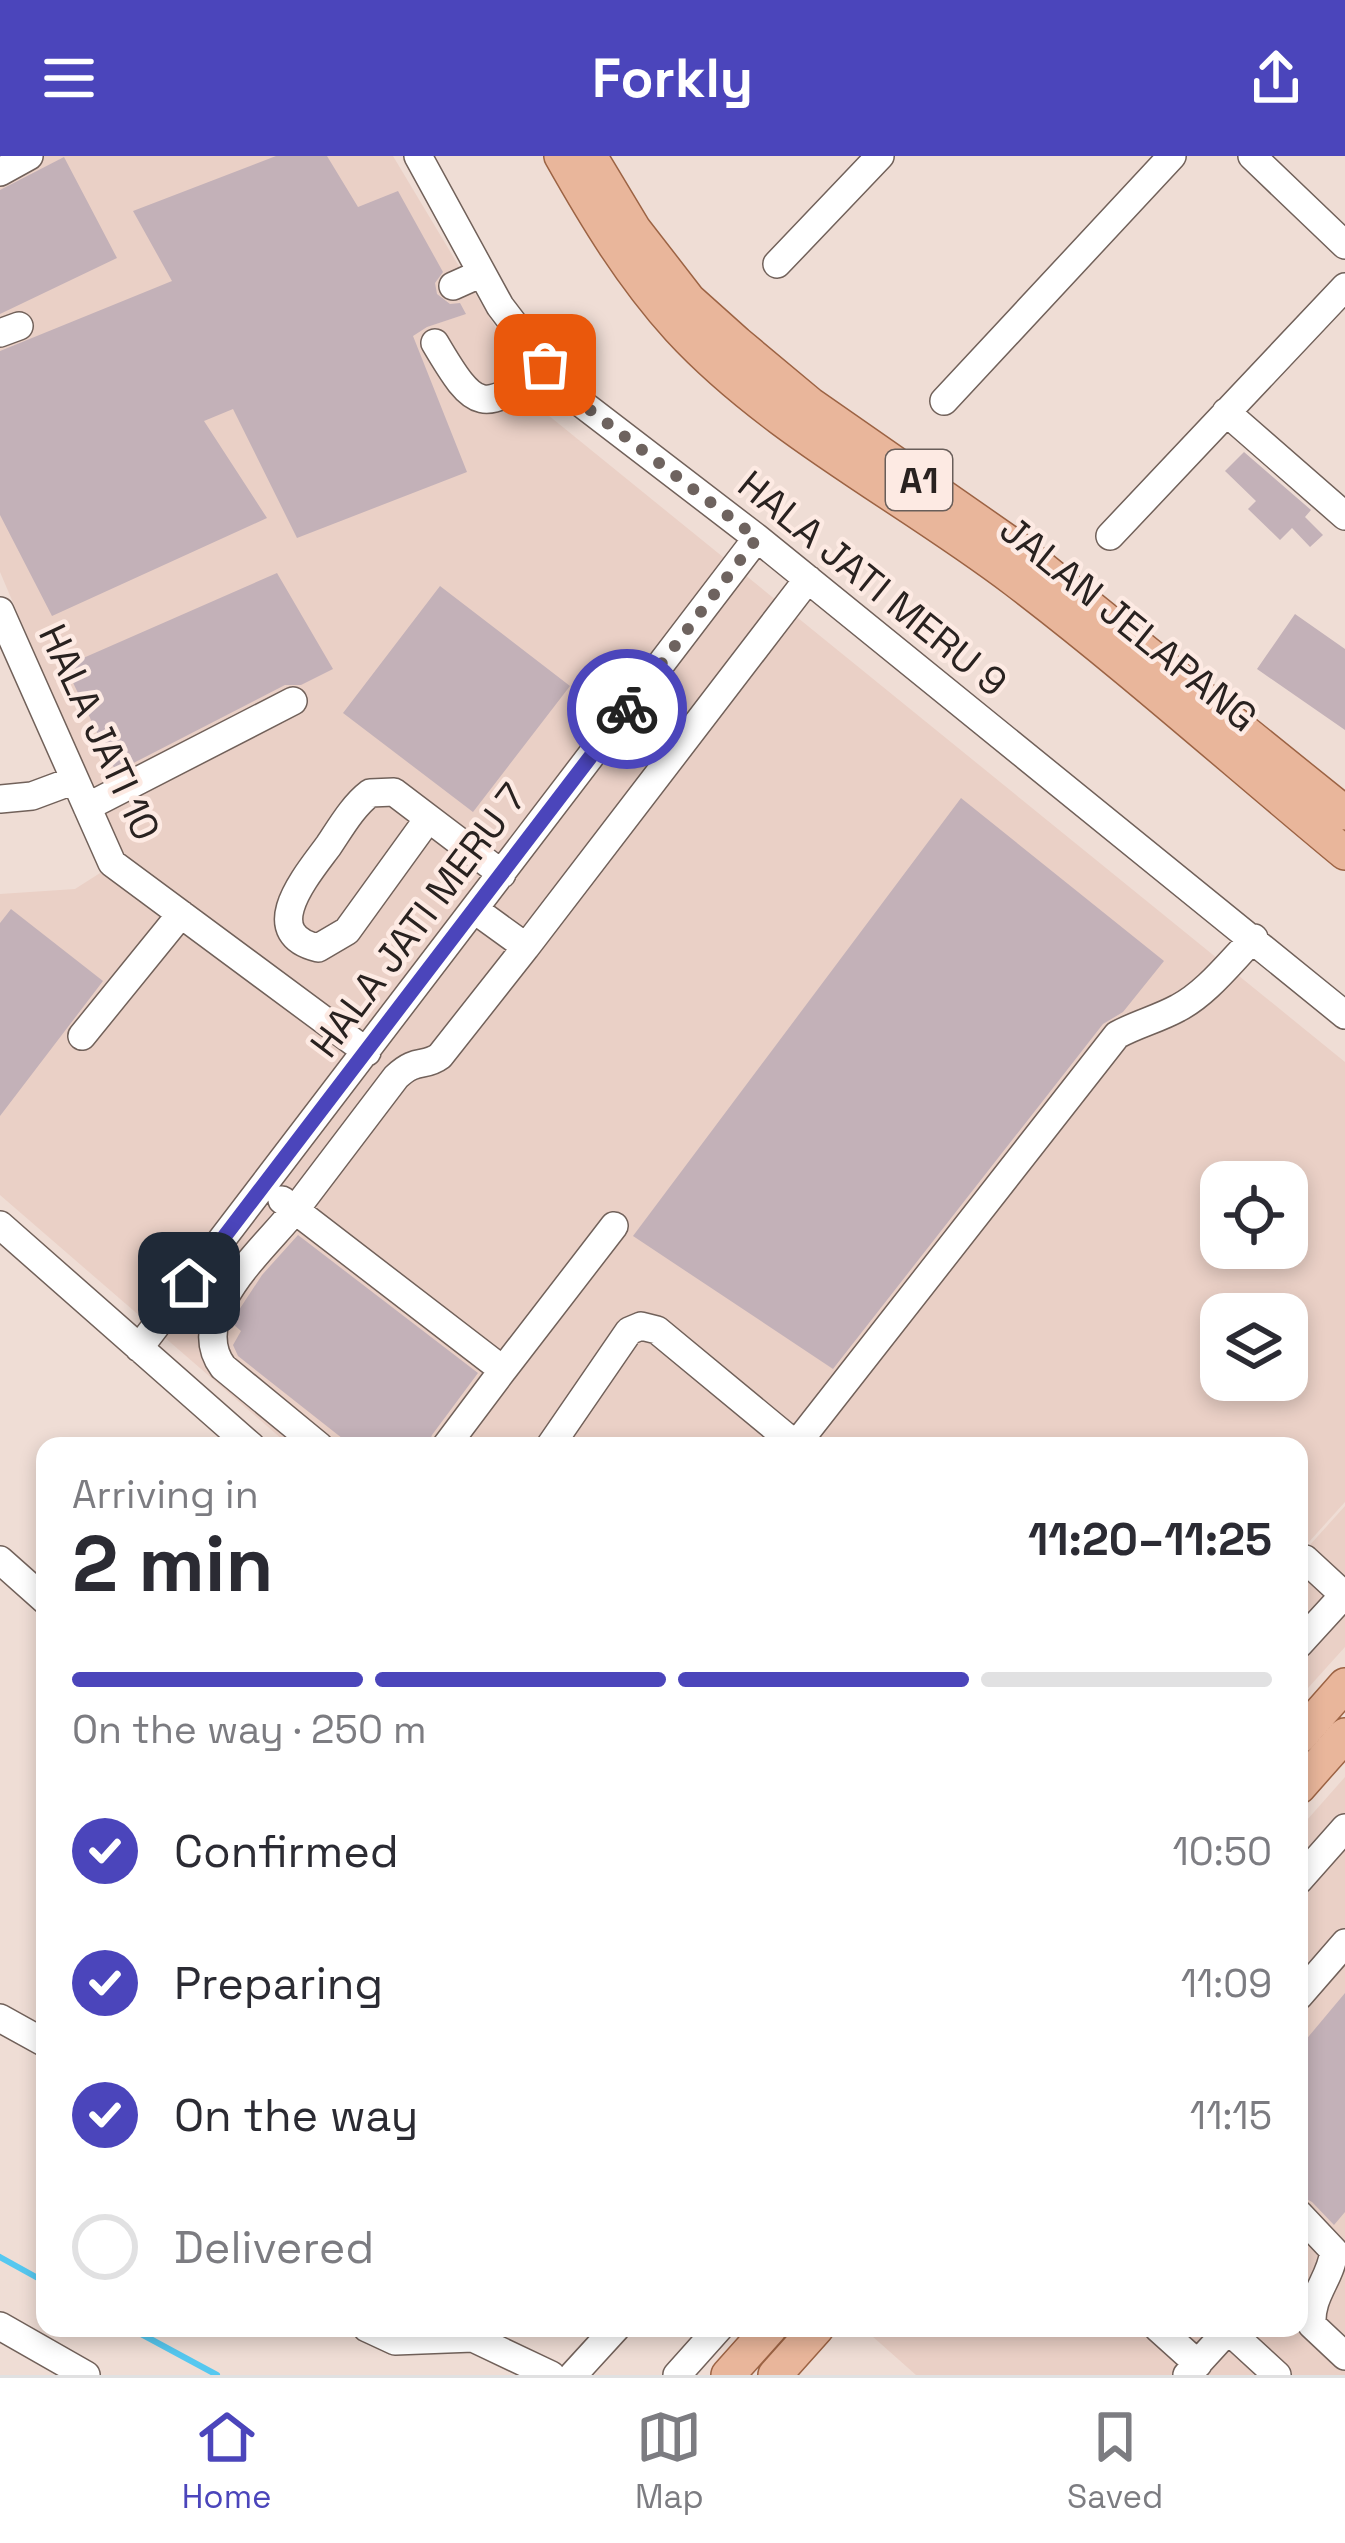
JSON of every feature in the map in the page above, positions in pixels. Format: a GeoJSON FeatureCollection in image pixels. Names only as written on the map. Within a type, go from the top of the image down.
{"type":"FeatureCollection","features":[{"type":"Feature","properties":{"kind":"main road","name":"JALAN JELAPANG"},"geometry":{"type":"LineString","coordinates":[[561,156],[607,238],[639,281],[719,367],[794,426],[1011,577],[1345,853]]}},
{"type":"Feature","properties":{"kind":"main road","name":"JALAN JELAPANG"},"geometry":{"type":"LineString","coordinates":[[590,156],[634,229],[689,300],[737,343],[810,404],[1018,549],[1345,813]]}},
{"type":"Feature","properties":{"kind":"main road"},"geometry":{"type":"LineString","coordinates":[[1308,1724],[1345,1685]]}},
{"type":"Feature","properties":{"kind":"main road"},"geometry":{"type":"LineString","coordinates":[[1308,1777],[1345,1735]]}},
{"type":"Feature","properties":{"kind":"main road"},"geometry":{"type":"LineString","coordinates":[[728,2375],[762,2337]]}},
{"type":"Feature","properties":{"kind":"main road"},"geometry":{"type":"LineString","coordinates":[[775,2375],[809,2337]]}},
{"type":"Feature","properties":{"kind":"street"},"geometry":{"type":"LineString","coordinates":[[0,172],[29,156]]}},
{"type":"Feature","properties":{"kind":"street","name":"HALA JATI MERU 9"},"geometry":{"type":"LineString","coordinates":[[418,156],[500,306],[564,390],[757,538],[1345,1015]]}},
{"type":"Feature","properties":{"kind":"street"},"geometry":{"type":"LineString","coordinates":[[777,265],[880,156]]}},
{"type":"Feature","properties":{"kind":"street"},"geometry":{"type":"LineString","coordinates":[[944,401],[1172,156]]}},
{"type":"Feature","properties":{"kind":"street"},"geometry":{"type":"LineString","coordinates":[[1252,156],[1345,244]]}},
{"type":"Feature","properties":{"kind":"street"},"geometry":{"type":"LineString","coordinates":[[453,286],[482,273]]}},
{"type":"Feature","properties":{"kind":"street"},"geometry":{"type":"LineString","coordinates":[[1110,536],[1345,287]]}},
{"type":"Feature","properties":{"kind":"street"},"geometry":{"type":"LineString","coordinates":[[436,344],[457,380],[481,400],[495,401],[512,393],[545,365]]}},
{"type":"Feature","properties":{"kind":"street"},"geometry":{"type":"LineString","coordinates":[[1226,412],[1345,516]]}},
{"type":"Feature","properties":{"kind":"street","name":"HALA JATI MERU 7"},"geometry":{"type":"LineString","coordinates":[[140,1348],[757,538]]}},
{"type":"Feature","properties":{"kind":"street"},"geometry":{"type":"LineString","coordinates":[[308,1437],[214,1355],[210,1336],[217,1308],[396,1077],[411,1063],[440,1056],[808,579]]}},
{"type":"Feature","properties":{"kind":"street","name":"HALA JATI 10"},"geometry":{"type":"LineString","coordinates":[[0,611],[112,863],[367,1052]]}},
{"type":"Feature","properties":{"kind":"street"},"geometry":{"type":"LineString","coordinates":[[87,807],[293,701]]}},
{"type":"Feature","properties":{"kind":"street"},"geometry":{"type":"LineString","coordinates":[[0,799],[32,796],[76,780]]}},
{"type":"Feature","properties":{"kind":"street"},"geometry":{"type":"LineString","coordinates":[[428,819],[347,931],[318,948],[292,935],[288,913],[293,899],[370,793],[394,792],[502,874]]}},
{"type":"Feature","properties":{"kind":"street"},"geometry":{"type":"LineString","coordinates":[[475,910],[526,947]]}},
{"type":"Feature","properties":{"kind":"street"},"geometry":{"type":"LineString","coordinates":[[82,1036],[181,914]]}},
{"type":"Feature","properties":{"kind":"street"},"geometry":{"type":"LineString","coordinates":[[801,1437],[1117,1035],[1144,1019],[1176,1010],[1254,938]]}},
{"type":"Feature","properties":{"kind":"street"},"geometry":{"type":"LineString","coordinates":[[264,1186],[503,1370]]}},
{"type":"Feature","properties":{"kind":"street"},"geometry":{"type":"LineString","coordinates":[[0,1225],[241,1437]]}},
{"type":"Feature","properties":{"kind":"street"},"geometry":{"type":"LineString","coordinates":[[453,1437],[614,1226]]}},
{"type":"Feature","properties":{"kind":"street"},"geometry":{"type":"LineString","coordinates":[[556,1437],[629,1331],[641,1326],[657,1330],[785,1437]]}},
{"type":"Feature","properties":{"kind":"street"},"geometry":{"type":"LineString","coordinates":[[0,1560],[36,1592]]}},
{"type":"Feature","properties":{"kind":"street"},"geometry":{"type":"LineString","coordinates":[[1308,1567],[1345,1595],[1308,1634]]}},
{"type":"Feature","properties":{"kind":"street"},"geometry":{"type":"LineString","coordinates":[[1308,1870],[1345,1828]]}},
{"type":"Feature","properties":{"kind":"street"},"geometry":{"type":"LineString","coordinates":[[1308,1986],[1345,1943]]}},
{"type":"Feature","properties":{"kind":"street"},"geometry":{"type":"LineString","coordinates":[[0,2018],[36,2038]]}},
{"type":"Feature","properties":{"kind":"street"},"geometry":{"type":"LineString","coordinates":[[1308,2221],[1340,2247],[1312,2298],[1312,2325],[1345,2356]]}},
{"type":"Feature","properties":{"kind":"street"},"geometry":{"type":"LineString","coordinates":[[0,2326],[86,2375]]}},
{"type":"Feature","properties":{"kind":"street"},"geometry":{"type":"LineString","coordinates":[[386,2337],[395,2341],[473,2338],[551,2375]]}},
{"type":"Feature","properties":{"kind":"street"},"geometry":{"type":"LineString","coordinates":[[573,2375],[608,2337]]}},
{"type":"Feature","properties":{"kind":"street"},"geometry":{"type":"LineString","coordinates":[[677,2375],[711,2337]]}},
{"type":"Feature","properties":{"kind":"street"},"geometry":{"type":"LineString","coordinates":[[1165,2337],[1192,2370],[1222,2337]]}},
{"type":"Feature","properties":{"kind":"street"},"geometry":{"type":"LineString","coordinates":[[1237,2337],[1277,2375]]}},
{"type":"Feature","properties":{"kind":"shaded area"},"geometry":{"type":"Polygon","coordinates":[[[0,156],[393,156],[548,415],[1345,1062],[1345,1502],[1308,1543],[1308,1437],[280,1437],[0,1195],[0,894],[75,889],[122,859],[0,572],[0,156]]]}},
{"type":"Feature","properties":{"kind":"shaded area"},"geometry":{"type":"Polygon","coordinates":[[[1345,1506],[1345,1647],[1308,1688],[1308,1547],[1345,1506]]]}},
{"type":"Feature","properties":{"kind":"shaded area"},"geometry":{"type":"Polygon","coordinates":[[[1345,1777],[1345,2375],[916,2375],[873,2337],[1308,2337],[1308,1819],[1345,1777]]]}},
{"type":"Feature","properties":{"kind":"building"},"geometry":{"type":"Polygon","coordinates":[[[276,156],[327,156],[358,207],[398,191],[443,272],[435,283],[437,294],[450,304],[460,303],[466,314],[413,336],[467,472],[297,538],[233,409],[204,421],[267,518],[52,616],[0,515],[0,351],[172,281],[133,211],[276,156]]]}},
{"type":"Feature","properties":{"kind":"building"},"geometry":{"type":"Polygon","coordinates":[[[64,157],[117,258],[0,314],[0,190],[64,157]]]}},
{"type":"Feature","properties":{"kind":"building"},"geometry":{"type":"Polygon","coordinates":[[[1244,452],[1311,510],[1305,517],[1323,535],[1310,547],[1292,528],[1280,540],[1248,509],[1256,501],[1225,471],[1244,452]]]}},
{"type":"Feature","properties":{"kind":"building"},"geometry":{"type":"Polygon","coordinates":[[[277,573],[333,669],[301,685],[285,685],[116,772],[65,666],[277,573]]]}},
{"type":"Feature","properties":{"kind":"building"},"geometry":{"type":"Polygon","coordinates":[[[440,586],[570,686],[473,812],[343,713],[440,586]]]}},
{"type":"Feature","properties":{"kind":"building"},"geometry":{"type":"Polygon","coordinates":[[[1295,614],[1345,649],[1345,730],[1257,669],[1295,614]]]}},
{"type":"Feature","properties":{"kind":"building"},"geometry":{"type":"Polygon","coordinates":[[[961,798],[1164,961],[1123,1012],[1103,1024],[833,1369],[633,1236],[961,798]]]}},
{"type":"Feature","properties":{"kind":"building"},"geometry":{"type":"Polygon","coordinates":[[[11,909],[103,981],[0,1116],[0,923],[11,909]]]}},
{"type":"Feature","properties":{"kind":"building"},"geometry":{"type":"Polygon","coordinates":[[[298,1235],[478,1373],[431,1437],[341,1437],[238,1356],[233,1345],[241,1331],[233,1324],[262,1275],[298,1235]]]}},
{"type":"Feature","properties":{"kind":"building"},"geometry":{"type":"Polygon","coordinates":[[[1345,1993],[1345,2212],[1334,2225],[1308,2200],[1308,2037],[1345,1993]]]}},
{"type":"Feature","properties":{"kind":"waterway"},"geometry":{"type":"LineString","coordinates":[[0,2257],[36,2277]]}},
{"type":"Feature","properties":{"kind":"waterway"},"geometry":{"type":"LineString","coordinates":[[147,2337],[217,2375]]}},
{"type":"Feature","properties":{"kind":"way so far"},"geometry":{"type":"LineString","coordinates":[[545,365],[564,390],[757,538],[627,709]]}},
{"type":"Feature","properties":{"kind":"route"},"geometry":{"type":"LineString","coordinates":[[189,1283],[627,709]]}}]}
